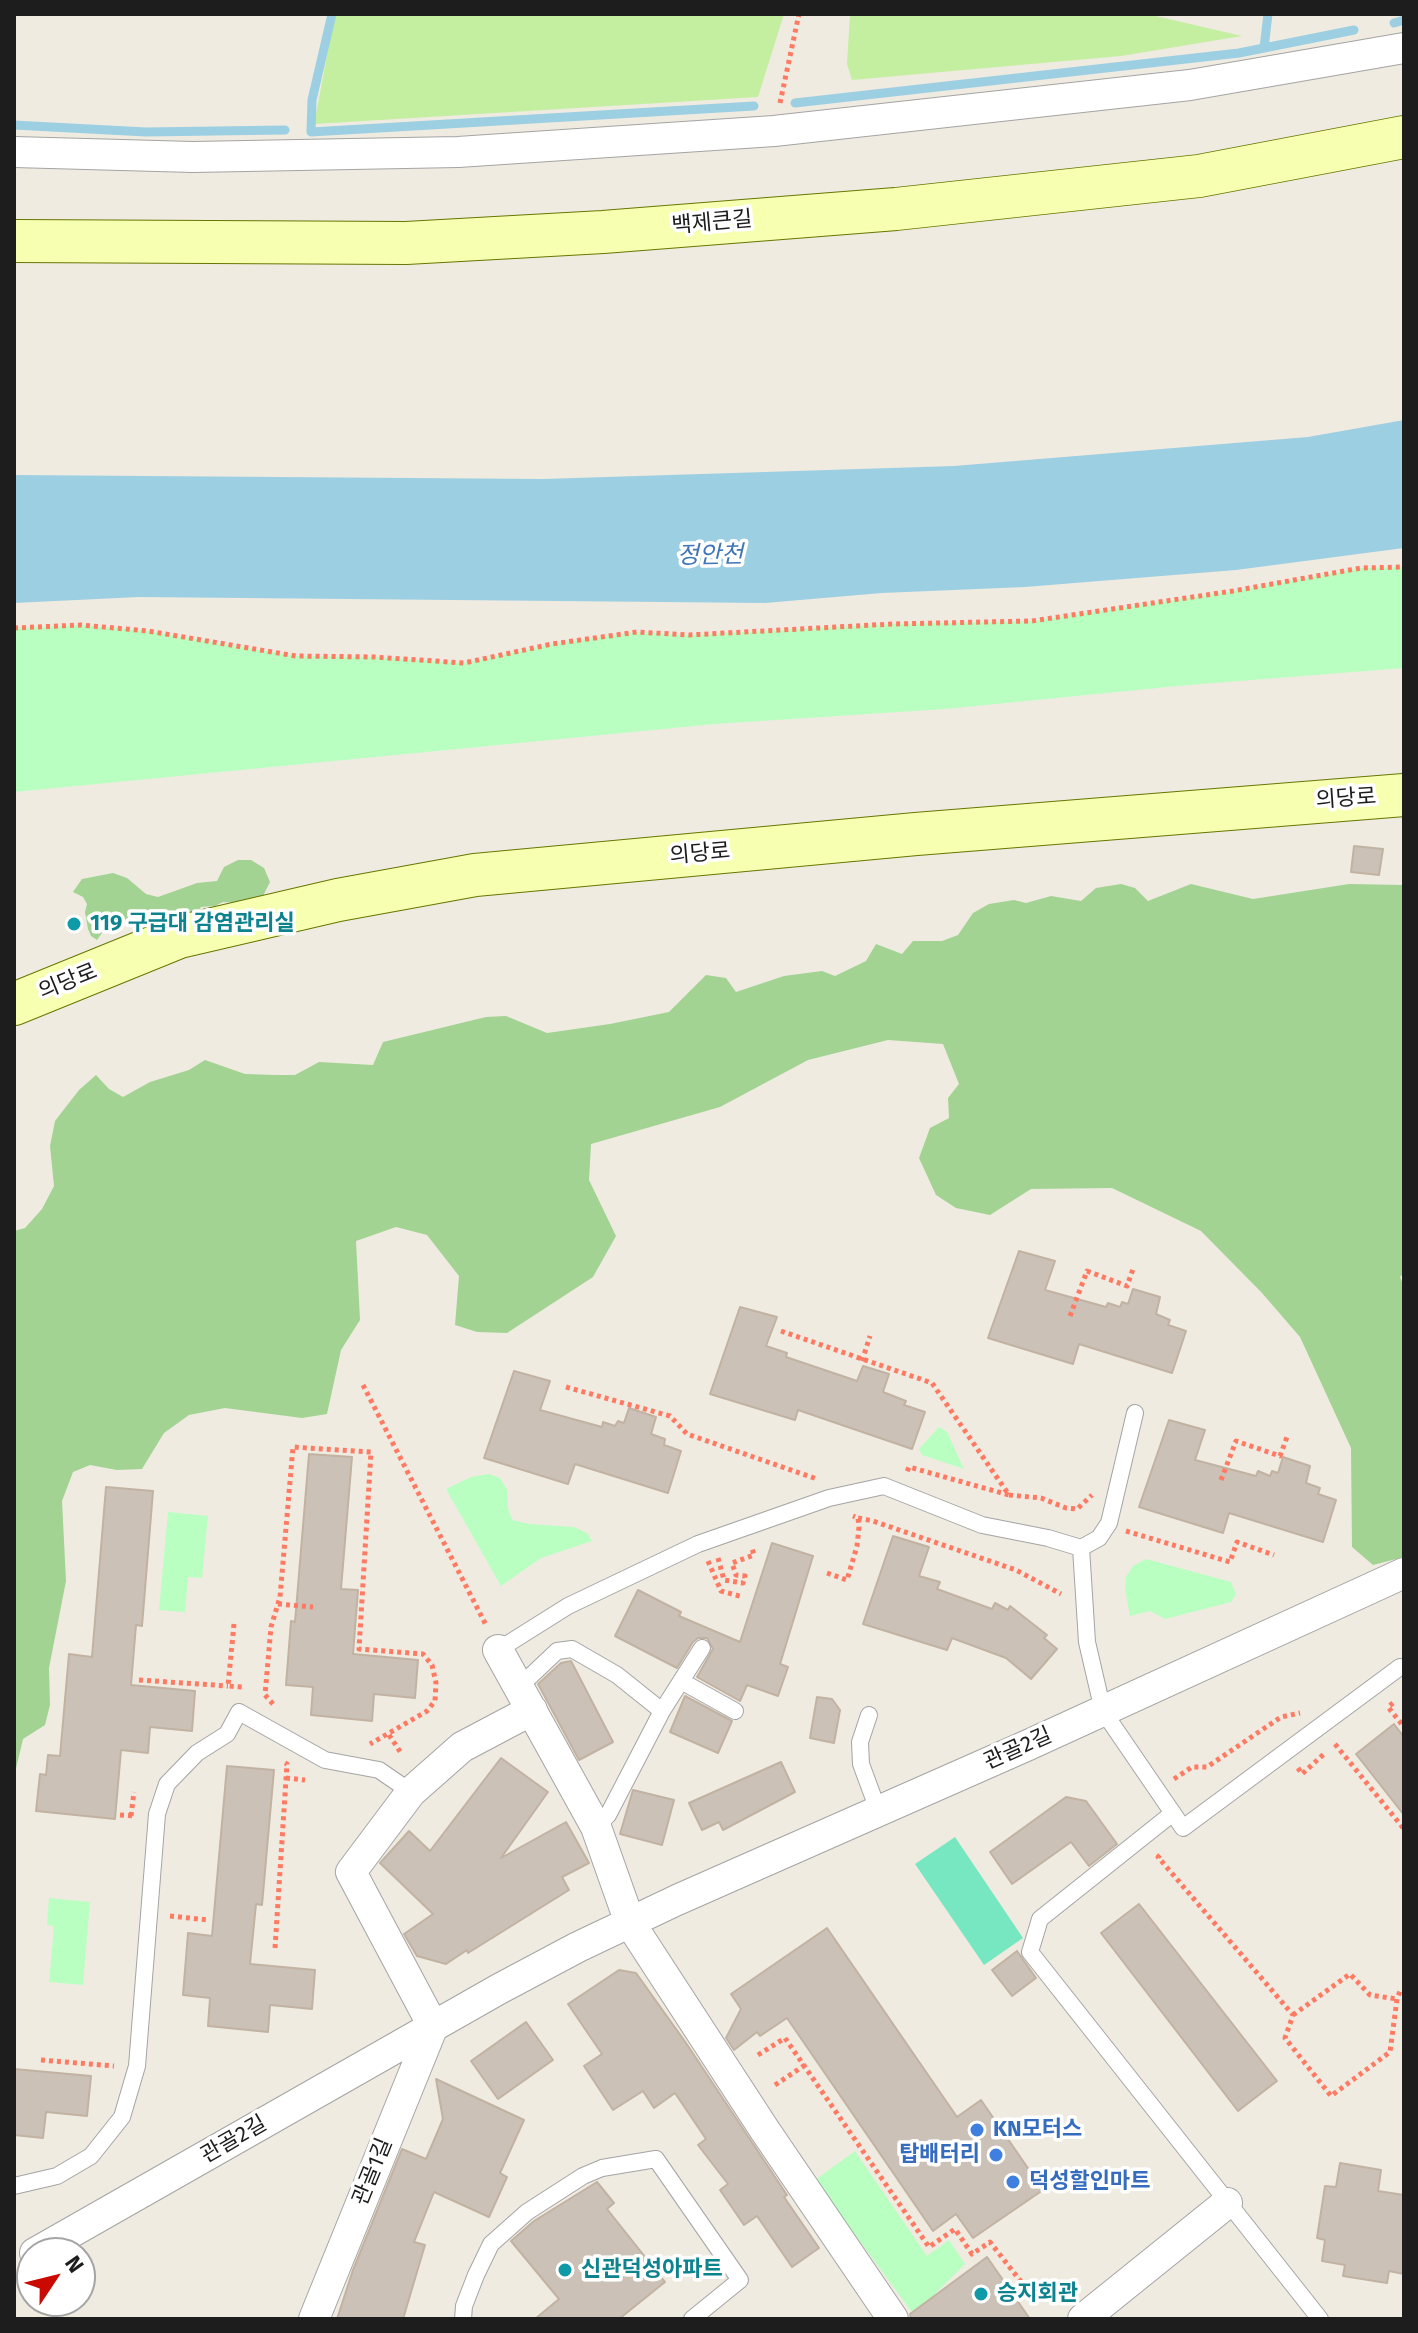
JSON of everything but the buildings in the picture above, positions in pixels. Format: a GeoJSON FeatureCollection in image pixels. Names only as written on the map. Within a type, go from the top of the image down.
{"type":"FeatureCollection","features":[{"type":"Feature","properties":{"kind":"main road","name":"백제큰길"},"geometry":{"type":"LineString","coordinates":[[14,241],[406,243],[603,232],[896,209],[1184,177],[1404,137]]}},
{"type":"Feature","properties":{"kind":"main road","name":"의당로"},"geometry":{"type":"LineString","coordinates":[[14,1004],[179,937],[338,900],[475,875],[932,833],[1404,795]]}},
{"type":"Feature","properties":{"kind":"street"},"geometry":{"type":"LineString","coordinates":[[14,152],[193,157],[458,152],[774,131],[1190,85],[1404,48]]}},
{"type":"Feature","properties":{"kind":"street","name":"관골2길"},"geometry":{"type":"LineString","coordinates":[[64,2237],[499,1989],[630,1923],[1404,1573]]}},
{"type":"Feature","properties":{"kind":"street"},"geometry":{"type":"LineString","coordinates":[[498,1650],[596,1827],[630,1923],[893,2319]]}},
{"type":"Feature","properties":{"kind":"street"},"geometry":{"type":"LineString","coordinates":[[433,2026],[351,1872],[411,1792],[462,1747],[526,1698]]}},
{"type":"Feature","properties":{"kind":"street","name":"관골1길"},"geometry":{"type":"LineString","coordinates":[[314,2319],[433,2026]]}},
{"type":"Feature","properties":{"kind":"street"},"geometry":{"type":"LineString","coordinates":[[1083,2319],[1227,2203]]}},
{"type":"Feature","properties":{"kind":"lane"},"geometry":{"type":"LineString","coordinates":[[498,1650],[568,1606],[698,1544],[829,1498],[884,1486],[982,1525],[1081,1548],[1099,1538],[1109,1523],[1135,1413]]}},
{"type":"Feature","properties":{"kind":"lane"},"geometry":{"type":"LineString","coordinates":[[1081,1548],[1087,1642],[1103,1711],[1183,1828],[1400,1667],[1404,1668]]}},
{"type":"Feature","properties":{"kind":"lane"},"geometry":{"type":"LineString","coordinates":[[596,1827],[608,1815],[662,1711],[702,1648]]}},
{"type":"Feature","properties":{"kind":"lane"},"geometry":{"type":"LineString","coordinates":[[526,1698],[557,1651],[572,1649],[617,1675],[662,1711]]}},
{"type":"Feature","properties":{"kind":"lane"},"geometry":{"type":"LineString","coordinates":[[681,1681],[735,1711]]}},
{"type":"Feature","properties":{"kind":"lane"},"geometry":{"type":"LineString","coordinates":[[14,2186],[57,2176],[91,2156],[122,2117],[137,2066],[157,1814],[167,1784],[197,1753],[227,1734],[239,1712],[325,1760],[379,1770],[411,1792]]}},
{"type":"Feature","properties":{"kind":"lane"},"geometry":{"type":"LineString","coordinates":[[869,1715],[860,1742],[861,1764],[878,1810]]}},
{"type":"Feature","properties":{"kind":"lane"},"geometry":{"type":"LineString","coordinates":[[1173,1813],[1040,1919],[1030,1952],[1320,2319]]}},
{"type":"Feature","properties":{"kind":"lane"},"geometry":{"type":"LineString","coordinates":[[463,2319],[464,2306],[491,2244],[527,2212],[583,2176],[602,2168],[656,2159],[740,2280],[692,2319]]}},
{"type":"Feature","properties":{"kind":"path"},"geometry":{"type":"LineString","coordinates":[[774,131],[799,14]]}},
{"type":"Feature","properties":{"kind":"path"},"geometry":{"type":"LineString","coordinates":[[14,628],[81,625],[148,631],[296,656],[464,663],[552,644],[637,632],[689,635],[892,624],[1032,621],[1361,568],[1404,567]]}},
{"type":"Feature","properties":{"kind":"path"},"geometry":{"type":"LineString","coordinates":[[1070,1316],[1087,1271],[1127,1286],[1133,1269]]}},
{"type":"Feature","properties":{"kind":"path"},"geometry":{"type":"LineString","coordinates":[[781,1331],[932,1383],[1009,1495]]}},
{"type":"Feature","properties":{"kind":"path"},"geometry":{"type":"LineString","coordinates":[[862,1361],[870,1336]]}},
{"type":"Feature","properties":{"kind":"path"},"geometry":{"type":"LineString","coordinates":[[363,1385],[498,1650]]}},
{"type":"Feature","properties":{"kind":"path"},"geometry":{"type":"LineString","coordinates":[[566,1387],[670,1416],[687,1434],[823,1481],[821,1487]]}},
{"type":"Feature","properties":{"kind":"path"},"geometry":{"type":"LineString","coordinates":[[1221,1480],[1236,1441],[1280,1456],[1287,1437]]}},
{"type":"Feature","properties":{"kind":"path"},"geometry":{"type":"LineString","coordinates":[[276,1707],[265,1695],[271,1627],[278,1604],[293,1447],[371,1452],[359,1649],[423,1654],[432,1665],[436,1683],[435,1701],[427,1711],[370,1744]]}},
{"type":"Feature","properties":{"kind":"path"},"geometry":{"type":"LineString","coordinates":[[898,1492],[909,1467],[1009,1495],[1041,1498],[1066,1508],[1077,1509],[1097,1489]]}},
{"type":"Feature","properties":{"kind":"path"},"geometry":{"type":"LineString","coordinates":[[850,1514],[1016,1570],[1067,1598]]}},
{"type":"Feature","properties":{"kind":"path"},"geometry":{"type":"LineString","coordinates":[[827,1573],[847,1580],[857,1546],[858,1518]]}},
{"type":"Feature","properties":{"kind":"path"},"geometry":{"type":"LineString","coordinates":[[1117,1542],[1125,1531],[1230,1562],[1237,1542],[1274,1555]]}},
{"type":"Feature","properties":{"kind":"path"},"geometry":{"type":"LineString","coordinates":[[696,1565],[717,1556],[724,1580],[743,1583],[745,1576],[736,1575],[732,1563],[754,1555],[748,1539]]}},
{"type":"Feature","properties":{"kind":"path"},"geometry":{"type":"LineString","coordinates":[[708,1560],[721,1591],[743,1597]]}},
{"type":"Feature","properties":{"kind":"path"},"geometry":{"type":"LineString","coordinates":[[278,1604],[313,1607]]}},
{"type":"Feature","properties":{"kind":"path"},"geometry":{"type":"LineString","coordinates":[[228,1686],[234,1624]]}},
{"type":"Feature","properties":{"kind":"path"},"geometry":{"type":"LineString","coordinates":[[139,1680],[242,1687]]}},
{"type":"Feature","properties":{"kind":"path"},"geometry":{"type":"LineString","coordinates":[[1396,1701],[1388,1707],[1404,1727]]}},
{"type":"Feature","properties":{"kind":"path"},"geometry":{"type":"LineString","coordinates":[[1144,1770],[1156,1762],[1171,1781],[1192,1767],[1207,1767],[1281,1717],[1295,1712],[1306,1713],[1323,1725],[1404,1829]]}},
{"type":"Feature","properties":{"kind":"path"},"geometry":{"type":"LineString","coordinates":[[389,1735],[401,1753]]}},
{"type":"Feature","properties":{"kind":"path"},"geometry":{"type":"LineString","coordinates":[[1294,1763],[1302,1774],[1337,1743]]}},
{"type":"Feature","properties":{"kind":"path"},"geometry":{"type":"LineString","coordinates":[[275,1948],[287,1764],[277,1759]]}},
{"type":"Feature","properties":{"kind":"path"},"geometry":{"type":"LineString","coordinates":[[286,1778],[305,1780]]}},
{"type":"Feature","properties":{"kind":"path"},"geometry":{"type":"LineString","coordinates":[[131,1816],[134,1792]]}},
{"type":"Feature","properties":{"kind":"path"},"geometry":{"type":"LineString","coordinates":[[1170,1847],[1158,1857],[1293,2015]]}},
{"type":"Feature","properties":{"kind":"path"},"geometry":{"type":"LineString","coordinates":[[167,1930],[169,1915],[208,1920]]}},
{"type":"Feature","properties":{"kind":"path"},"geometry":{"type":"LineString","coordinates":[[1397,1999],[1370,1995],[1350,1974],[1293,2015],[1285,2038],[1331,2096],[1390,2052],[1397,1999],[1400,1991],[1404,1991]]}},
{"type":"Feature","properties":{"kind":"path"},"geometry":{"type":"LineString","coordinates":[[758,2055],[785,2038],[929,2247],[955,2229],[972,2254],[990,2242],[1022,2283]]}},
{"type":"Feature","properties":{"kind":"path"},"geometry":{"type":"LineString","coordinates":[[41,2060],[116,2067],[114,2080]]}},
{"type":"Feature","properties":{"kind":"path"},"geometry":{"type":"LineString","coordinates":[[775,2085],[805,2065]]}},
{"type":"Feature","properties":{"kind":"green space"},"geometry":{"type":"Polygon","coordinates":[[[335,14],[784,14],[758,97],[314,124],[335,14]]]}},
{"type":"Feature","properties":{"kind":"green space"},"geometry":{"type":"Polygon","coordinates":[[[850,14],[1147,14],[1242,36],[1121,56],[852,80],[847,64],[850,14]]]}},
{"type":"Feature","properties":{"kind":"green space"},"geometry":{"type":"Polygon","coordinates":[[[1404,567],[1404,668],[945,709],[715,724],[14,792],[14,628],[81,625],[148,631],[296,656],[464,663],[552,644],[637,632],[689,635],[892,624],[1032,621],[1361,568],[1404,567]]]}},
{"type":"Feature","properties":{"kind":"green space"},"geometry":{"type":"Polygon","coordinates":[[[238,860],[251,860],[264,868],[270,882],[259,904],[223,902],[201,907],[196,914],[171,918],[154,929],[125,921],[115,922],[107,926],[97,940],[88,929],[87,904],[83,897],[73,892],[82,879],[113,873],[127,878],[146,894],[158,897],[197,883],[217,881],[224,867],[238,860]]]}},
{"type":"Feature","properties":{"kind":"green space"},"geometry":{"type":"Polygon","coordinates":[[[1121,884],[1135,888],[1148,901],[1191,884],[1253,899],[1349,884],[1404,885],[1404,1273],[1400,1277],[1404,1287],[1404,1557],[1373,1565],[1352,1547],[1351,1448],[1300,1337],[1201,1231],[1112,1188],[1031,1189],[990,1215],[956,1208],[936,1195],[919,1158],[930,1128],[949,1118],[948,1098],[959,1084],[943,1044],[888,1040],[808,1060],[720,1107],[591,1144],[589,1180],[616,1236],[593,1277],[507,1333],[477,1332],[455,1325],[459,1276],[427,1235],[396,1227],[356,1241],[360,1320],[341,1350],[327,1414],[302,1418],[225,1408],[189,1415],[164,1433],[142,1469],[117,1470],[90,1465],[73,1472],[62,1501],[66,1581],[49,1668],[50,1705],[45,1725],[23,1739],[14,1777],[14,1231],[25,1228],[42,1209],[54,1186],[50,1146],[55,1121],[79,1090],[96,1075],[109,1089],[123,1097],[150,1082],[189,1070],[205,1060],[245,1074],[276,1075],[295,1075],[319,1062],[373,1065],[383,1042],[486,1017],[506,1016],[547,1033],[610,1024],[669,1012],[706,975],[726,978],[736,992],[784,976],[822,971],[835,976],[866,961],[876,944],[902,954],[913,941],[942,941],[958,935],[973,913],[989,904],[1014,900],[1026,903],[1051,896],[1081,901],[1096,888],[1121,884]]]}},
{"type":"Feature","properties":{"kind":"green space"},"geometry":{"type":"Polygon","coordinates":[[[939,1427],[947,1432],[964,1469],[922,1455],[919,1449],[939,1427]]]}},
{"type":"Feature","properties":{"kind":"green space"},"geometry":{"type":"Polygon","coordinates":[[[489,1474],[500,1478],[507,1490],[512,1520],[574,1527],[587,1533],[592,1541],[541,1558],[501,1586],[446,1489],[471,1477],[489,1474]]]}},
{"type":"Feature","properties":{"kind":"green space"},"geometry":{"type":"Polygon","coordinates":[[[168,1512],[208,1516],[202,1578],[188,1577],[185,1612],[159,1610],[168,1512]]]}},
{"type":"Feature","properties":{"kind":"green space"},"geometry":{"type":"Polygon","coordinates":[[[1146,1559],[1231,1582],[1236,1594],[1231,1602],[1165,1619],[1150,1611],[1130,1616],[1126,1577],[1133,1566],[1146,1559]]]}},
{"type":"Feature","properties":{"kind":"green space"},"geometry":{"type":"Polygon","coordinates":[[[955,1837],[1023,1938],[984,1965],[915,1864],[955,1837]]]}},
{"type":"Feature","properties":{"kind":"green space"},"geometry":{"type":"Polygon","coordinates":[[[49,1898],[90,1902],[83,1985],[49,1982],[54,1926],[47,1925],[49,1898]]]}},
{"type":"Feature","properties":{"kind":"green space"},"geometry":{"type":"Polygon","coordinates":[[[855,2151],[927,2256],[949,2240],[965,2264],[914,2315],[815,2180],[855,2151]]]}},
{"type":"Feature","properties":{"kind":"water","name":"정안천"},"geometry":{"type":"Polygon","coordinates":[[[1404,420],[1404,548],[1236,570],[765,603],[139,597],[14,603],[14,475],[543,479],[954,466],[1308,437],[1404,420]]]}},
{"type":"Feature","properties":{"kind":"waterway"},"geometry":{"type":"LineString","coordinates":[[332,14],[312,100],[311,132],[754,106]]}},
{"type":"Feature","properties":{"kind":"waterway"},"geometry":{"type":"LineString","coordinates":[[1264,48],[1268,14]]}},
{"type":"Feature","properties":{"kind":"waterway"},"geometry":{"type":"LineString","coordinates":[[1394,23],[1404,20]]}},
{"type":"Feature","properties":{"kind":"waterway"},"geometry":{"type":"LineString","coordinates":[[795,103],[1239,53],[1354,30]]}},
{"type":"Feature","properties":{"kind":"waterway"},"geometry":{"type":"LineString","coordinates":[[14,125],[146,132],[285,130]]}},
{"type":"Feature","properties":{"kind":"place","name":"119 구급대 감염관리실"},"geometry":{"type":"Point","coordinates":[74,924]}},
{"type":"Feature","properties":{"kind":"place","name":"KN모터스"},"geometry":{"type":"Point","coordinates":[977,2130]}},
{"type":"Feature","properties":{"kind":"place","name":"탑배터리"},"geometry":{"type":"Point","coordinates":[996,2155]}},
{"type":"Feature","properties":{"kind":"place","name":"덕성할인마트"},"geometry":{"type":"Point","coordinates":[1013,2182]}},
{"type":"Feature","properties":{"kind":"place","name":"신관덕성아파트"},"geometry":{"type":"Point","coordinates":[565,2270]}},
{"type":"Feature","properties":{"kind":"place","name":"승지회관"},"geometry":{"type":"Point","coordinates":[981,2294]}}]}
